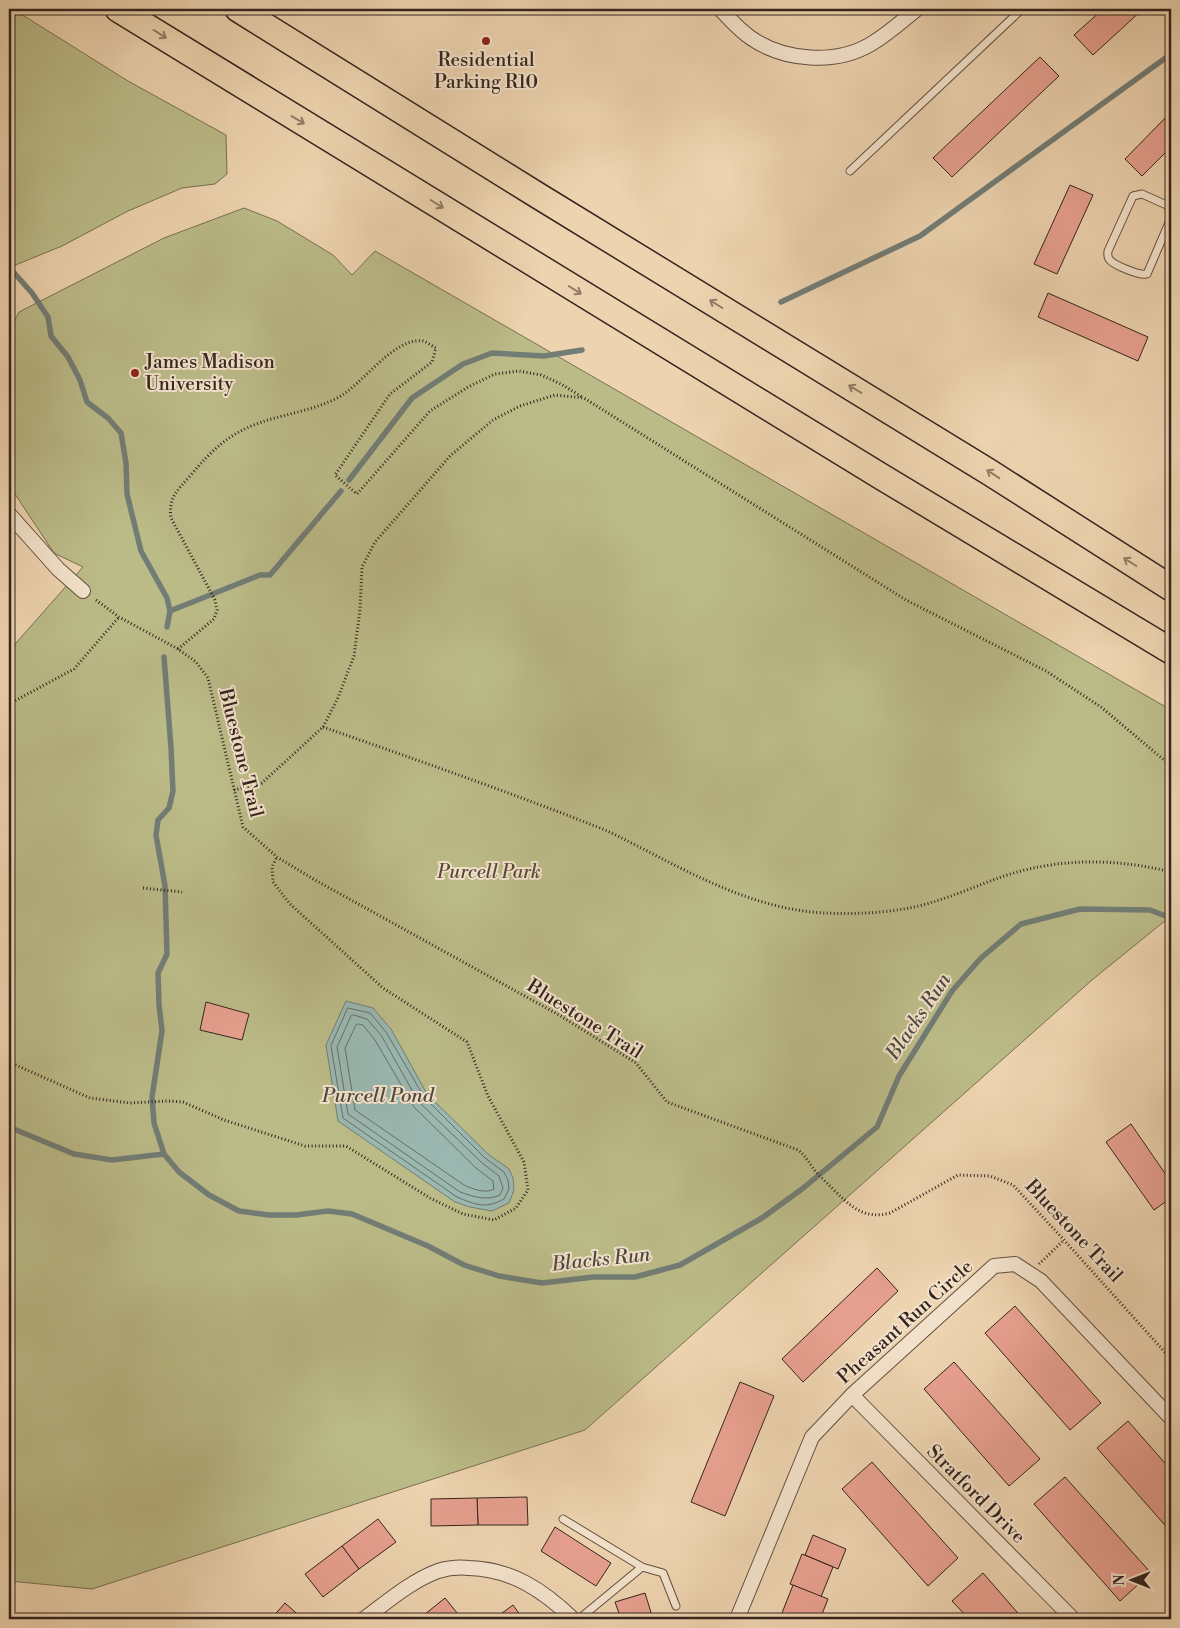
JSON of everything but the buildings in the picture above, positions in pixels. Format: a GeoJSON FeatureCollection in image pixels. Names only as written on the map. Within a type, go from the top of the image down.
{"type":"FeatureCollection","features":[{"type":"Feature","properties":{"kind":"highway"},"geometry":{"type":"LineString","coordinates":[[118,9],[857,462],[1171,651]]}},
{"type":"Feature","properties":{"kind":"highway"},"geometry":{"type":"LineString","coordinates":[[243,12],[537,195],[958,452],[1171,588]]}},
{"type":"Feature","properties":{"kind":"street"},"geometry":{"type":"LineString","coordinates":[[720,9],[742,32],[767,47],[789,54],[821,57],[844,54],[871,44],[917,9]]}},
{"type":"Feature","properties":{"kind":"street"},"geometry":{"type":"LineString","coordinates":[[9,514],[58,569],[83,591]]}},
{"type":"Feature","properties":{"kind":"street","name":"Pheasant Run Circle"},"geometry":{"type":"LineString","coordinates":[[737,1619],[812,1437],[852,1395],[994,1266],[1015,1264],[1041,1281],[1171,1418]]}},
{"type":"Feature","properties":{"kind":"street","name":"Stratford Drive"},"geometry":{"type":"LineString","coordinates":[[852,1395],[1073,1619]]}},
{"type":"Feature","properties":{"kind":"street"},"geometry":{"type":"LineString","coordinates":[[364,1619],[422,1579],[444,1570],[462,1568],[486,1569],[518,1579],[545,1594],[573,1619]]}},
{"type":"Feature","properties":{"kind":"lane"},"geometry":{"type":"LineString","coordinates":[[850,171],[1022,9]]}},
{"type":"Feature","properties":{"kind":"lane"},"geometry":{"type":"LineString","coordinates":[[1171,207],[1142,194],[1134,196],[1108,251],[1109,259],[1113,263],[1141,275],[1147,274],[1171,218]]}},
{"type":"Feature","properties":{"kind":"lane"},"geometry":{"type":"LineString","coordinates":[[563,1519],[642,1567],[663,1573],[676,1606]]}},
{"type":"Feature","properties":{"kind":"lane"},"geometry":{"type":"LineString","coordinates":[[579,1619],[642,1567]]}},
{"type":"Feature","properties":{"kind":"path"},"geometry":{"type":"LineString","coordinates":[[178,649],[214,619],[217,610],[215,600],[171,518],[170,508],[173,496],[212,450],[235,434],[259,423],[320,407],[341,397],[398,348],[413,342],[424,341],[436,348],[436,354],[432,362],[390,394],[335,475],[357,494],[430,411],[468,387],[495,374],[519,371],[541,375],[584,398],[906,600],[1046,671],[1101,707],[1171,766]]}},
{"type":"Feature","properties":{"kind":"path"},"geometry":{"type":"LineString","coordinates":[[234,790],[262,783],[323,727],[337,700],[354,656],[360,610],[362,567],[375,542],[450,456],[493,420],[520,406],[555,395],[584,398]]}},
{"type":"Feature","properties":{"kind":"path","name":"Bluestone Trail"},"geometry":{"type":"LineString","coordinates":[[83,591],[119,617],[178,649],[196,662],[208,678],[243,826],[277,857],[558,1015],[636,1063],[667,1102],[798,1150],[806,1156],[813,1168],[848,1204],[856,1209],[871,1215],[881,1215],[900,1208],[958,1175],[990,1176],[1012,1185],[1171,1359]]}},
{"type":"Feature","properties":{"kind":"path"},"geometry":{"type":"LineString","coordinates":[[9,704],[74,668],[119,617]]}},
{"type":"Feature","properties":{"kind":"path"},"geometry":{"type":"LineString","coordinates":[[323,727],[511,793],[608,832],[705,881],[736,894],[800,910],[826,913],[897,910],[935,902],[1026,870],[1071,863],[1114,862],[1171,872]]}},
{"type":"Feature","properties":{"kind":"path"},"geometry":{"type":"LineString","coordinates":[[9,1062],[90,1098],[130,1103],[183,1102],[224,1120],[304,1146],[346,1146],[430,1198],[463,1214],[494,1220],[516,1208],[528,1190],[524,1162],[488,1096],[467,1042],[383,988],[290,904],[273,882],[272,868],[277,857]]}},
{"type":"Feature","properties":{"kind":"path"},"geometry":{"type":"LineString","coordinates":[[143,888],[182,892]]}},
{"type":"Feature","properties":{"kind":"path"},"geometry":{"type":"LineString","coordinates":[[1029,1273],[1064,1240]]}},
{"type":"Feature","properties":{"kind":"green space"},"geometry":{"type":"Polygon","coordinates":[[[9,9],[13,9],[128,81],[226,135],[227,174],[215,184],[182,188],[128,211],[62,246],[9,266],[9,9]]]}},
{"type":"Feature","properties":{"kind":"green space","name":"Purcell Park"},"geometry":{"type":"Polygon","coordinates":[[[244,208],[277,221],[333,255],[352,275],[375,251],[1171,710],[1171,916],[1092,980],[585,1430],[92,1589],[9,1581],[9,651],[83,567],[54,553],[9,485],[9,332],[19,312],[164,238],[244,208]]]}},
{"type":"Feature","properties":{"kind":"water","name":"Purcell Pond"},"geometry":{"type":"Polygon","coordinates":[[[346,1001],[373,1008],[391,1029],[427,1094],[488,1154],[509,1169],[513,1178],[514,1190],[509,1203],[492,1211],[455,1202],[338,1121],[326,1045],[346,1001]]]}},
{"type":"Feature","properties":{"kind":"waterway"},"geometry":{"type":"LineString","coordinates":[[781,302],[920,236],[1171,54]]}},
{"type":"Feature","properties":{"kind":"waterway"},"geometry":{"type":"LineString","coordinates":[[9,267],[32,293],[48,317],[51,336],[68,357],[80,380],[87,402],[108,418],[121,433],[126,463],[127,494],[141,551],[167,598],[170,611],[167,627]]}},
{"type":"Feature","properties":{"kind":"waterway"},"geometry":{"type":"LineString","coordinates":[[349,480],[412,398],[463,364],[492,353],[544,356],[582,350]]}},
{"type":"Feature","properties":{"kind":"waterway"},"geometry":{"type":"LineString","coordinates":[[170,611],[260,575],[270,575],[341,491]]}},
{"type":"Feature","properties":{"kind":"waterway"},"geometry":{"type":"LineString","coordinates":[[164,657],[173,791],[169,808],[158,820],[156,835],[165,886],[167,954],[158,973],[162,1031],[152,1097],[154,1123],[164,1154]]}},
{"type":"Feature","properties":{"kind":"waterway","name":"Blacks Run"},"geometry":{"type":"LineString","coordinates":[[9,1127],[74,1154],[112,1160],[164,1154],[179,1172],[209,1195],[239,1211],[269,1215],[296,1215],[328,1211],[352,1214],[428,1246],[464,1265],[499,1276],[542,1283],[594,1277],[635,1277],[680,1265],[762,1218],[802,1189],[877,1127],[899,1076],[952,991],[981,958],[1021,924],[1080,909],[1150,910],[1171,918]]}},
{"type":"Feature","properties":{"kind":"place","name":"Residential Parking R10"},"geometry":{"type":"Point","coordinates":[486,41]}},
{"type":"Feature","properties":{"kind":"place","name":"James Madison University"},"geometry":{"type":"Point","coordinates":[135,373]}}]}
